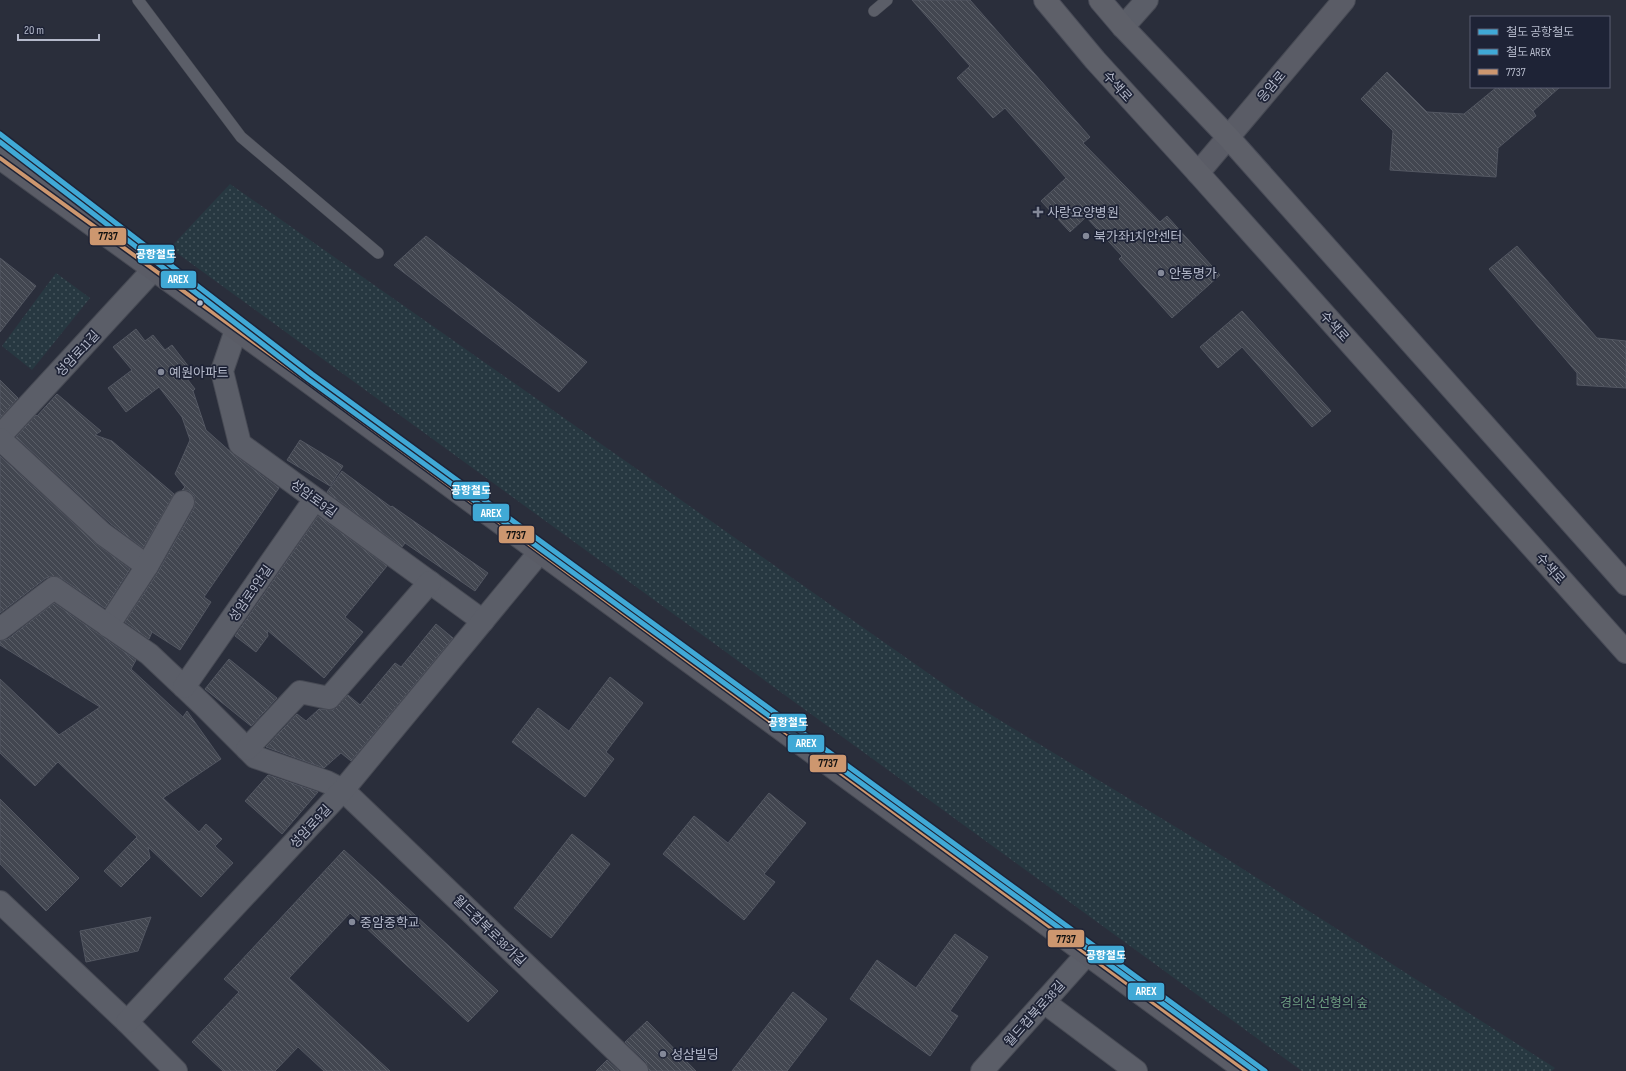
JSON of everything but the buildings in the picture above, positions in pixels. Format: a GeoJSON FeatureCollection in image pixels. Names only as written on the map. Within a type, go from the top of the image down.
{"type":"FeatureCollection","features":[{"type":"Feature","properties":{"kind":"main road","name":"수색로"},"geometry":{"type":"LineString","coordinates":[[1045,0],[1094,60],[1198,173],[1626,652]]}},
{"type":"Feature","properties":{"kind":"main road"},"geometry":{"type":"LineString","coordinates":[[1100,0],[1123,27],[1228,138],[1626,584]]}},
{"type":"Feature","properties":{"kind":"main road","name":"응암로"},"geometry":{"type":"LineString","coordinates":[[1198,173],[1344,0]]}},
{"type":"Feature","properties":{"kind":"main road"},"geometry":{"type":"LineString","coordinates":[[0,158],[306,380],[539,553],[1246,1071]]}},
{"type":"Feature","properties":{"kind":"street"},"geometry":{"type":"LineString","coordinates":[[1123,27],[1147,0]]}},
{"type":"Feature","properties":{"kind":"street","name":"성암로11길"},"geometry":{"type":"LineString","coordinates":[[0,436],[153,270]]}},
{"type":"Feature","properties":{"kind":"street","name":"성암로9길"},"geometry":{"type":"LineString","coordinates":[[236,330],[222,372],[240,444],[483,621]]}},
{"type":"Feature","properties":{"kind":"street"},"geometry":{"type":"LineString","coordinates":[[0,439],[103,534],[146,566]]}},
{"type":"Feature","properties":{"kind":"street","name":"성암로9안길"},"geometry":{"type":"LineString","coordinates":[[184,687],[315,499]]}},
{"type":"Feature","properties":{"kind":"street"},"geometry":{"type":"LineString","coordinates":[[108,626],[146,566],[182,502]]}},
{"type":"Feature","properties":{"kind":"street","name":"성암로9길"},"geometry":{"type":"LineString","coordinates":[[127,1022],[344,790],[539,553]]}},
{"type":"Feature","properties":{"kind":"street"},"geometry":{"type":"LineString","coordinates":[[247,749],[300,692],[329,698],[430,582]]}},
{"type":"Feature","properties":{"kind":"street"},"geometry":{"type":"LineString","coordinates":[[0,629],[54,588],[149,654],[255,757],[327,782],[344,790]]}},
{"type":"Feature","properties":{"kind":"street","name":"월드컵북로38가길"},"geometry":{"type":"LineString","coordinates":[[344,790],[637,1071]]}},
{"type":"Feature","properties":{"kind":"street"},"geometry":{"type":"LineString","coordinates":[[0,902],[127,1022],[176,1071]]}},
{"type":"Feature","properties":{"kind":"street","name":"월드컵북로38길"},"geometry":{"type":"LineString","coordinates":[[982,1071],[1087,954]]}},
{"type":"Feature","properties":{"kind":"street"},"geometry":{"type":"LineString","coordinates":[[1044,1002],[1136,1071]]}},
{"type":"Feature","properties":{"kind":"lane"},"geometry":{"type":"LineString","coordinates":[[138,0],[241,138],[378,253]]}},
{"type":"Feature","properties":{"kind":"lane"},"geometry":{"type":"LineString","coordinates":[[874,11],[888,0]]}},
{"type":"Feature","properties":{"kind":"green space","name":"경의선 선형의 숲"},"geometry":{"type":"Polygon","coordinates":[[[230,184],[965,699],[1202,843],[1555,1068],[1552,1071],[1302,1071],[170,248],[230,184]]]}},
{"type":"Feature","properties":{"kind":"green space"},"geometry":{"type":"Polygon","coordinates":[[[56,273],[90,298],[32,370],[2,346],[56,273]]]}},
{"type":"Feature","properties":{"kind":"rail line","name":"공항철도"},"geometry":{"type":"LineString","coordinates":[[0,134],[312,374],[1265,1071]]}},
{"type":"Feature","properties":{"kind":"rail line","name":"AREX"},"geometry":{"type":"LineString","coordinates":[[0,142],[308,379],[1255,1071]]}},
{"type":"Feature","properties":{"kind":"transit line","name":"7737"},"geometry":{"type":"LineString","coordinates":[[0,158],[306,380],[1246,1071]]}},
{"type":"Feature","properties":{"kind":"place","name":"사랑요양병원"},"geometry":{"type":"Point","coordinates":[1038,212]}},
{"type":"Feature","properties":{"kind":"place","name":"북가좌1치안센터"},"geometry":{"type":"Point","coordinates":[1086,236]}},
{"type":"Feature","properties":{"kind":"place","name":"안동명가"},"geometry":{"type":"Point","coordinates":[1161,273]}},
{"type":"Feature","properties":{"kind":"place","name":"예원아파트"},"geometry":{"type":"Point","coordinates":[161,372]}},
{"type":"Feature","properties":{"kind":"place","name":"중암중학교"},"geometry":{"type":"Point","coordinates":[352,922]}},
{"type":"Feature","properties":{"kind":"place","name":"성삼빌딩"},"geometry":{"type":"Point","coordinates":[663,1054]}}]}
